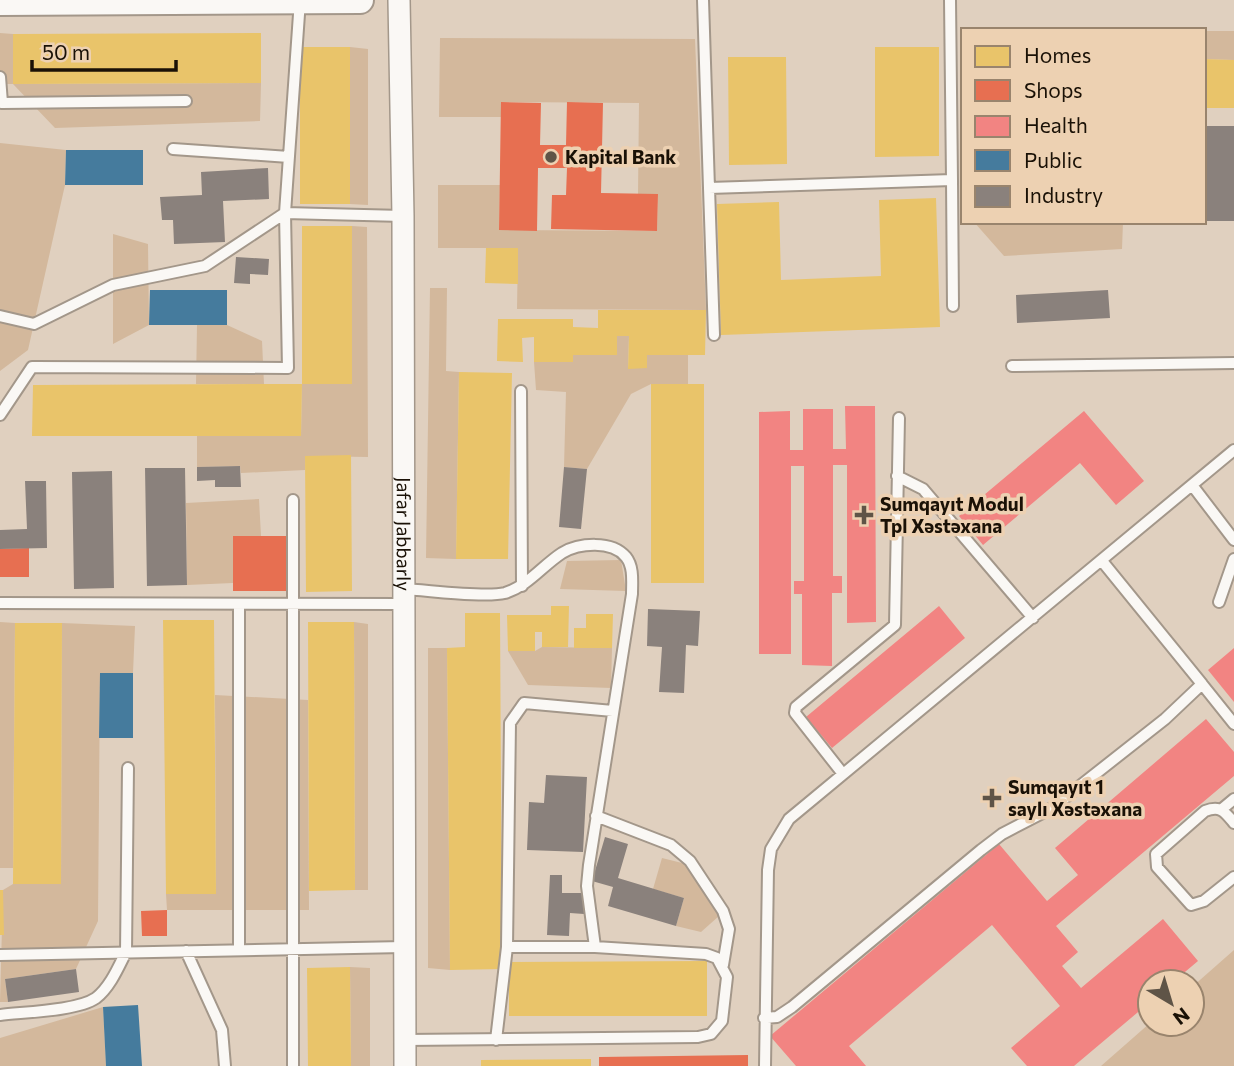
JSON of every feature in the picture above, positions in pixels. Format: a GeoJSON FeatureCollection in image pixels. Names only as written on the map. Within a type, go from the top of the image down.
{"type":"FeatureCollection","features":[{"type":"Feature","properties":{"kind":"street"},"geometry":{"type":"LineString","coordinates":[[0,2],[360,0]]}},
{"type":"Feature","properties":{"kind":"street","name":"Jafar Jabbarly"},"geometry":{"type":"LineString","coordinates":[[399,0],[403,216],[405,1066]]}},
{"type":"Feature","properties":{"kind":"lane"},"geometry":{"type":"LineString","coordinates":[[0,415],[32,367],[288,368],[285,214],[300,0]]}},
{"type":"Feature","properties":{"kind":"lane"},"geometry":{"type":"LineString","coordinates":[[703,0],[714,335]]}},
{"type":"Feature","properties":{"kind":"lane"},"geometry":{"type":"LineString","coordinates":[[950,0],[953,306]]}},
{"type":"Feature","properties":{"kind":"lane"},"geometry":{"type":"LineString","coordinates":[[0,77],[2,103],[186,101]]}},
{"type":"Feature","properties":{"kind":"lane"},"geometry":{"type":"LineString","coordinates":[[173,149],[289,157]]}},
{"type":"Feature","properties":{"kind":"lane"},"geometry":{"type":"LineString","coordinates":[[709,188],[952,180]]}},
{"type":"Feature","properties":{"kind":"lane"},"geometry":{"type":"LineString","coordinates":[[0,316],[34,324],[113,285],[205,266],[285,214],[403,216]]}},
{"type":"Feature","properties":{"kind":"lane"},"geometry":{"type":"LineString","coordinates":[[1012,366],[1234,363]]}},
{"type":"Feature","properties":{"kind":"lane"},"geometry":{"type":"LineString","coordinates":[[521,391],[522,586]]}},
{"type":"Feature","properties":{"kind":"lane"},"geometry":{"type":"LineString","coordinates":[[843,774],[795,713],[796,707],[895,625],[899,418]]}},
{"type":"Feature","properties":{"kind":"lane"},"geometry":{"type":"LineString","coordinates":[[765,1066],[768,870],[771,849],[789,820],[1234,450]]}},
{"type":"Feature","properties":{"kind":"lane"},"geometry":{"type":"LineString","coordinates":[[897,477],[923,489],[1033,618]]}},
{"type":"Feature","properties":{"kind":"lane"},"geometry":{"type":"LineString","coordinates":[[1192,485],[1234,540]]}},
{"type":"Feature","properties":{"kind":"lane"},"geometry":{"type":"LineString","coordinates":[[293,500],[293,1066]]}},
{"type":"Feature","properties":{"kind":"lane"},"geometry":{"type":"LineString","coordinates":[[0,603],[295,604],[502,593],[522,586],[564,552],[585,545],[611,547],[626,557],[632,572],[632,594],[587,886],[595,947]]}},
{"type":"Feature","properties":{"kind":"lane"},"geometry":{"type":"LineString","coordinates":[[1219,602],[1234,559]]}},
{"type":"Feature","properties":{"kind":"lane"},"geometry":{"type":"LineString","coordinates":[[1102,561],[1234,724]]}},
{"type":"Feature","properties":{"kind":"lane"},"geometry":{"type":"LineString","coordinates":[[239,604],[239,950]]}},
{"type":"Feature","properties":{"kind":"lane"},"geometry":{"type":"LineString","coordinates":[[764,1018],[777,1017],[792,1007],[981,850],[1002,834],[1052,808],[1165,719],[1202,684]]}},
{"type":"Feature","properties":{"kind":"lane"},"geometry":{"type":"LineString","coordinates":[[496,1040],[507,947],[510,723],[524,703],[613,711]]}},
{"type":"Feature","properties":{"kind":"lane"},"geometry":{"type":"LineString","coordinates":[[0,1015],[82,1004],[97,997],[114,976],[126,953],[128,768]]}},
{"type":"Feature","properties":{"kind":"lane"},"geometry":{"type":"LineString","coordinates":[[1222,809],[1234,799]]}},
{"type":"Feature","properties":{"kind":"lane"},"geometry":{"type":"LineString","coordinates":[[1234,823],[1222,809],[1215,807],[1205,811],[1156,854],[1155,860],[1157,867],[1191,905],[1204,901],[1234,877]]}},
{"type":"Feature","properties":{"kind":"lane"},"geometry":{"type":"LineString","coordinates":[[405,1040],[711,1034],[722,1021],[727,977],[723,965],[729,929],[723,911],[690,861],[671,845],[596,817]]}},
{"type":"Feature","properties":{"kind":"lane"},"geometry":{"type":"LineString","coordinates":[[0,955],[404,947]]}},
{"type":"Feature","properties":{"kind":"lane"},"geometry":{"type":"LineString","coordinates":[[507,947],[595,947],[706,954],[723,965]]}},
{"type":"Feature","properties":{"kind":"lane"},"geometry":{"type":"LineString","coordinates":[[186,951],[222,1030],[225,1066]]}},
{"type":"Feature","properties":{"kind":"shaded area"},"geometry":{"type":"Polygon","coordinates":[[[1206,31],[1234,31],[1234,60],[1206,59],[1206,31]]]}},
{"type":"Feature","properties":{"kind":"shaded area"},"geometry":{"type":"Polygon","coordinates":[[[0,33],[13,34],[14,84],[261,83],[260,121],[55,128],[13,84],[0,84],[0,33]]]}},
{"type":"Feature","properties":{"kind":"shaded area"},"geometry":{"type":"Polygon","coordinates":[[[440,38],[695,39],[706,310],[517,309],[518,248],[438,248],[438,185],[500,185],[499,230],[657,231],[658,194],[638,194],[639,103],[502,102],[501,117],[439,117],[440,38]]]}},
{"type":"Feature","properties":{"kind":"shaded area"},"geometry":{"type":"Polygon","coordinates":[[[350,47],[368,49],[368,205],[350,204],[350,47]]]}},
{"type":"Feature","properties":{"kind":"shaded area"},"geometry":{"type":"Polygon","coordinates":[[[0,143],[66,150],[65,185],[28,350],[0,371],[0,143]]]}},
{"type":"Feature","properties":{"kind":"shaded area"},"geometry":{"type":"Polygon","coordinates":[[[976,224],[1123,224],[1122,249],[1004,256],[976,224]]]}},
{"type":"Feature","properties":{"kind":"shaded area"},"geometry":{"type":"Polygon","coordinates":[[[352,226],[367,227],[368,457],[305,456],[305,470],[241,473],[240,466],[197,467],[197,436],[301,436],[302,384],[352,384],[352,226]]]}},
{"type":"Feature","properties":{"kind":"shaded area"},"geometry":{"type":"Polygon","coordinates":[[[113,234],[148,244],[149,325],[113,344],[113,234]]]}},
{"type":"Feature","properties":{"kind":"shaded area"},"geometry":{"type":"Polygon","coordinates":[[[430,288],[447,288],[446,371],[459,372],[456,559],[426,558],[430,288]]]}},
{"type":"Feature","properties":{"kind":"shaded area"},"geometry":{"type":"Polygon","coordinates":[[[197,325],[227,325],[262,341],[264,384],[196,384],[197,325]]]}},
{"type":"Feature","properties":{"kind":"shaded area"},"geometry":{"type":"Polygon","coordinates":[[[617,336],[629,336],[628,368],[646,368],[647,355],[688,355],[688,384],[651,384],[631,394],[587,469],[564,467],[566,392],[536,390],[534,362],[573,362],[573,355],[617,355],[617,336]]]}},
{"type":"Feature","properties":{"kind":"shaded area"},"geometry":{"type":"Polygon","coordinates":[[[259,499],[261,536],[233,536],[233,583],[187,585],[186,503],[259,499]]]}},
{"type":"Feature","properties":{"kind":"shaded area"},"geometry":{"type":"Polygon","coordinates":[[[621,560],[626,591],[560,589],[567,561],[621,560]]]}},
{"type":"Feature","properties":{"kind":"shaded area"},"geometry":{"type":"Polygon","coordinates":[[[0,622],[15,623],[13,868],[0,868],[0,622]]]}},
{"type":"Feature","properties":{"kind":"shaded area"},"geometry":{"type":"Polygon","coordinates":[[[354,622],[368,624],[368,890],[355,890],[354,622]]]}},
{"type":"Feature","properties":{"kind":"shaded area"},"geometry":{"type":"Polygon","coordinates":[[[62,623],[135,626],[133,673],[100,674],[98,921],[76,969],[5,979],[8,1002],[0,1002],[3,890],[13,884],[61,884],[62,623]]]}},
{"type":"Feature","properties":{"kind":"shaded area"},"geometry":{"type":"Polygon","coordinates":[[[542,647],[612,648],[611,688],[528,685],[508,651],[535,651],[542,647]]]}},
{"type":"Feature","properties":{"kind":"shaded area"},"geometry":{"type":"Polygon","coordinates":[[[428,648],[447,648],[450,970],[428,968],[428,648]]]}},
{"type":"Feature","properties":{"kind":"shaded area"},"geometry":{"type":"Polygon","coordinates":[[[215,695],[308,700],[309,910],[167,910],[166,894],[216,893],[215,695]]]}},
{"type":"Feature","properties":{"kind":"shaded area"},"geometry":{"type":"Polygon","coordinates":[[[662,858],[686,864],[719,916],[701,932],[676,926],[684,898],[653,889],[662,858]]]}},
{"type":"Feature","properties":{"kind":"shaded area"},"geometry":{"type":"Polygon","coordinates":[[[1234,950],[1234,1066],[1101,1066],[1136,1035],[1136,1038],[1206,1038],[1206,975],[1234,950]]]}},
{"type":"Feature","properties":{"kind":"shaded area"},"geometry":{"type":"Polygon","coordinates":[[[350,967],[370,968],[370,1066],[351,1066],[350,967]]]}},
{"type":"Feature","properties":{"kind":"shaded area"},"geometry":{"type":"Polygon","coordinates":[[[103,1007],[106,1066],[0,1066],[0,1038],[103,1007]]]}},
{"type":"Feature","properties":{"kind":"building: Homes"},"geometry":{"type":"Polygon","coordinates":[[[261,33],[261,83],[13,84],[13,34],[261,33]]]}},
{"type":"Feature","properties":{"kind":"building: Homes"},"geometry":{"type":"Polygon","coordinates":[[[300,47],[350,47],[350,204],[300,204],[300,47]]]}},
{"type":"Feature","properties":{"kind":"building: Homes"},"geometry":{"type":"Polygon","coordinates":[[[875,47],[939,47],[939,156],[875,157],[875,47]]]}},
{"type":"Feature","properties":{"kind":"building: Homes"},"geometry":{"type":"Polygon","coordinates":[[[728,57],[786,57],[787,164],[729,165],[728,57]]]}},
{"type":"Feature","properties":{"kind":"building: Homes"},"geometry":{"type":"Polygon","coordinates":[[[1206,59],[1234,60],[1234,108],[1206,108],[1206,59]]]}},
{"type":"Feature","properties":{"kind":"building: Homes"},"geometry":{"type":"Polygon","coordinates":[[[936,198],[940,327],[721,335],[717,204],[779,202],[781,280],[881,276],[879,200],[936,198]]]}},
{"type":"Feature","properties":{"kind":"building: Homes"},"geometry":{"type":"Polygon","coordinates":[[[302,226],[352,226],[352,384],[302,384],[302,226]]]}},
{"type":"Feature","properties":{"kind":"building: Homes"},"geometry":{"type":"Polygon","coordinates":[[[486,248],[518,248],[518,284],[485,283],[486,248]]]}},
{"type":"Feature","properties":{"kind":"building: Homes"},"geometry":{"type":"Polygon","coordinates":[[[598,310],[706,310],[705,355],[647,355],[647,368],[628,369],[629,336],[617,336],[617,355],[573,355],[573,362],[534,362],[534,337],[522,338],[523,362],[497,361],[498,319],[573,319],[573,327],[598,328],[598,310]]]}},
{"type":"Feature","properties":{"kind":"building: Homes"},"geometry":{"type":"Polygon","coordinates":[[[459,372],[512,373],[508,559],[456,559],[459,372]]]}},
{"type":"Feature","properties":{"kind":"building: Homes"},"geometry":{"type":"Polygon","coordinates":[[[302,384],[301,436],[32,436],[33,385],[302,384]]]}},
{"type":"Feature","properties":{"kind":"building: Homes"},"geometry":{"type":"Polygon","coordinates":[[[651,384],[704,384],[704,583],[651,583],[651,384]]]}},
{"type":"Feature","properties":{"kind":"building: Homes"},"geometry":{"type":"Polygon","coordinates":[[[351,455],[352,591],[306,592],[305,456],[351,455]]]}},
{"type":"Feature","properties":{"kind":"building: Homes"},"geometry":{"type":"Polygon","coordinates":[[[551,606],[569,606],[568,647],[542,647],[542,632],[535,632],[535,651],[508,651],[507,615],[551,615],[551,606]]]}},
{"type":"Feature","properties":{"kind":"building: Homes"},"geometry":{"type":"Polygon","coordinates":[[[465,613],[500,613],[502,969],[450,970],[447,648],[465,647],[465,613]]]}},
{"type":"Feature","properties":{"kind":"building: Homes"},"geometry":{"type":"Polygon","coordinates":[[[586,614],[613,614],[612,648],[574,648],[574,628],[586,628],[586,614]]]}},
{"type":"Feature","properties":{"kind":"building: Homes"},"geometry":{"type":"Polygon","coordinates":[[[163,620],[214,620],[216,894],[166,894],[163,620]]]}},
{"type":"Feature","properties":{"kind":"building: Homes"},"geometry":{"type":"Polygon","coordinates":[[[308,622],[354,622],[355,890],[309,891],[308,622]]]}},
{"type":"Feature","properties":{"kind":"building: Homes"},"geometry":{"type":"Polygon","coordinates":[[[15,623],[62,623],[61,884],[13,884],[15,623]]]}},
{"type":"Feature","properties":{"kind":"building: Homes"},"geometry":{"type":"Polygon","coordinates":[[[0,890],[3,890],[4,935],[0,935],[0,890]]]}},
{"type":"Feature","properties":{"kind":"building: Homes"},"geometry":{"type":"Polygon","coordinates":[[[707,961],[707,1016],[509,1016],[509,962],[707,961]]]}},
{"type":"Feature","properties":{"kind":"building: Homes"},"geometry":{"type":"Polygon","coordinates":[[[350,967],[351,1066],[308,1066],[307,968],[350,967]]]}},
{"type":"Feature","properties":{"kind":"building: Homes"},"geometry":{"type":"Polygon","coordinates":[[[591,1059],[591,1066],[481,1066],[481,1060],[591,1059]]]}},
{"type":"Feature","properties":{"kind":"building: Shops","name":"Kapital Bank"},"geometry":{"type":"Polygon","coordinates":[[[501,102],[541,103],[540,145],[566,145],[567,102],[603,103],[601,193],[658,194],[657,231],[551,229],[552,195],[566,195],[567,168],[538,168],[537,231],[499,230],[501,102]]]}},
{"type":"Feature","properties":{"kind":"building: Shops"},"geometry":{"type":"Polygon","coordinates":[[[233,536],[286,536],[286,591],[233,591],[233,536]]]}},
{"type":"Feature","properties":{"kind":"building: Shops"},"geometry":{"type":"Polygon","coordinates":[[[29,548],[29,577],[0,577],[0,549],[29,548]]]}},
{"type":"Feature","properties":{"kind":"building: Shops"},"geometry":{"type":"Polygon","coordinates":[[[167,910],[167,936],[142,936],[141,911],[167,910]]]}},
{"type":"Feature","properties":{"kind":"building: Shops"},"geometry":{"type":"Polygon","coordinates":[[[748,1055],[748,1066],[599,1066],[599,1057],[748,1055]]]}},
{"type":"Feature","properties":{"kind":"building: Health"},"geometry":{"type":"Polygon","coordinates":[[[845,406],[875,406],[876,622],[847,623],[847,465],[833,465],[833,576],[842,576],[842,593],[832,593],[832,666],[802,665],[802,594],[794,594],[794,581],[804,581],[804,466],[791,466],[791,654],[759,654],[759,412],[790,411],[790,450],[803,450],[803,409],[833,409],[833,449],[846,449],[845,406]]]}},
{"type":"Feature","properties":{"kind":"building: Health"},"geometry":{"type":"Polygon","coordinates":[[[1084,411],[1144,481],[1116,505],[1080,463],[983,545],[959,516],[1084,411]]]}},
{"type":"Feature","properties":{"kind":"building: Health"},"geometry":{"type":"Polygon","coordinates":[[[939,606],[965,638],[832,748],[806,717],[939,606]]]}},
{"type":"Feature","properties":{"kind":"building: Health"},"geometry":{"type":"Polygon","coordinates":[[[1234,648],[1234,702],[1208,670],[1234,648]]]}},
{"type":"Feature","properties":{"kind":"building: Health"},"geometry":{"type":"Polygon","coordinates":[[[1206,719],[1234,752],[1234,776],[1056,926],[1078,952],[1062,966],[1081,988],[1163,919],[1198,961],[1190,968],[1136,968],[1136,1014],[1074,1066],[1027,1066],[1011,1048],[1060,1006],[992,925],[849,1046],[866,1066],[796,1066],[770,1036],[999,844],[1047,901],[1078,875],[1055,848],[1206,719]]]}},
{"type":"Feature","properties":{"kind":"building: Public"},"geometry":{"type":"Polygon","coordinates":[[[66,150],[143,150],[143,185],[65,185],[66,150]]]}},
{"type":"Feature","properties":{"kind":"building: Public"},"geometry":{"type":"Polygon","coordinates":[[[150,290],[227,290],[227,325],[149,325],[150,290]]]}},
{"type":"Feature","properties":{"kind":"building: Public"},"geometry":{"type":"Polygon","coordinates":[[[100,673],[133,673],[133,738],[99,738],[100,673]]]}},
{"type":"Feature","properties":{"kind":"building: Public"},"geometry":{"type":"Polygon","coordinates":[[[138,1005],[142,1066],[106,1066],[103,1007],[138,1005]]]}},
{"type":"Feature","properties":{"kind":"building: Industry"},"geometry":{"type":"Polygon","coordinates":[[[1206,126],[1234,126],[1234,221],[1206,221],[1206,126]]]}},
{"type":"Feature","properties":{"kind":"building: Industry"},"geometry":{"type":"Polygon","coordinates":[[[268,168],[269,199],[223,201],[225,242],[174,244],[173,220],[162,220],[160,197],[202,195],[201,172],[268,168]]]}},
{"type":"Feature","properties":{"kind":"building: Industry"},"geometry":{"type":"Polygon","coordinates":[[[236,257],[269,259],[268,275],[250,274],[250,284],[234,283],[236,257]]]}},
{"type":"Feature","properties":{"kind":"building: Industry"},"geometry":{"type":"Polygon","coordinates":[[[1108,290],[1110,318],[1017,323],[1016,295],[1108,290]]]}},
{"type":"Feature","properties":{"kind":"building: Industry"},"geometry":{"type":"Polygon","coordinates":[[[240,466],[241,487],[215,487],[215,480],[197,481],[197,467],[240,466]]]}},
{"type":"Feature","properties":{"kind":"building: Industry"},"geometry":{"type":"Polygon","coordinates":[[[564,467],[587,469],[581,529],[559,527],[564,467]]]}},
{"type":"Feature","properties":{"kind":"building: Industry"},"geometry":{"type":"Polygon","coordinates":[[[145,468],[185,468],[187,585],[147,586],[145,468]]]}},
{"type":"Feature","properties":{"kind":"building: Industry"},"geometry":{"type":"Polygon","coordinates":[[[112,471],[114,588],[74,589],[72,472],[112,471]]]}},
{"type":"Feature","properties":{"kind":"building: Industry"},"geometry":{"type":"Polygon","coordinates":[[[25,481],[46,481],[47,548],[0,549],[0,530],[27,529],[25,481]]]}},
{"type":"Feature","properties":{"kind":"building: Industry"},"geometry":{"type":"Polygon","coordinates":[[[648,609],[700,611],[698,646],[686,645],[684,693],[659,692],[662,647],[647,646],[648,609]]]}},
{"type":"Feature","properties":{"kind":"building: Industry"},"geometry":{"type":"Polygon","coordinates":[[[546,775],[587,777],[583,852],[527,850],[529,802],[544,803],[546,775]]]}},
{"type":"Feature","properties":{"kind":"building: Industry"},"geometry":{"type":"Polygon","coordinates":[[[605,837],[628,844],[618,878],[684,898],[676,926],[608,906],[613,887],[592,881],[605,837]]]}},
{"type":"Feature","properties":{"kind":"building: Industry"},"geometry":{"type":"Polygon","coordinates":[[[550,875],[562,875],[562,893],[585,893],[584,914],[570,913],[569,936],[547,935],[550,875]]]}},
{"type":"Feature","properties":{"kind":"building: Industry"},"geometry":{"type":"Polygon","coordinates":[[[76,969],[79,992],[8,1002],[5,979],[76,969]]]}},
{"type":"Feature","properties":{"kind":"place","name":"Kapital Bank"},"geometry":{"type":"Point","coordinates":[551,157]}},
{"type":"Feature","properties":{"kind":"place","name":"Sumqayıt Modul Tpl Xəstəxana"},"geometry":{"type":"Point","coordinates":[864,515]}},
{"type":"Feature","properties":{"kind":"place","name":"Sumqayıt 1 saylı Xəstəxana"},"geometry":{"type":"Point","coordinates":[992,798]}}]}
